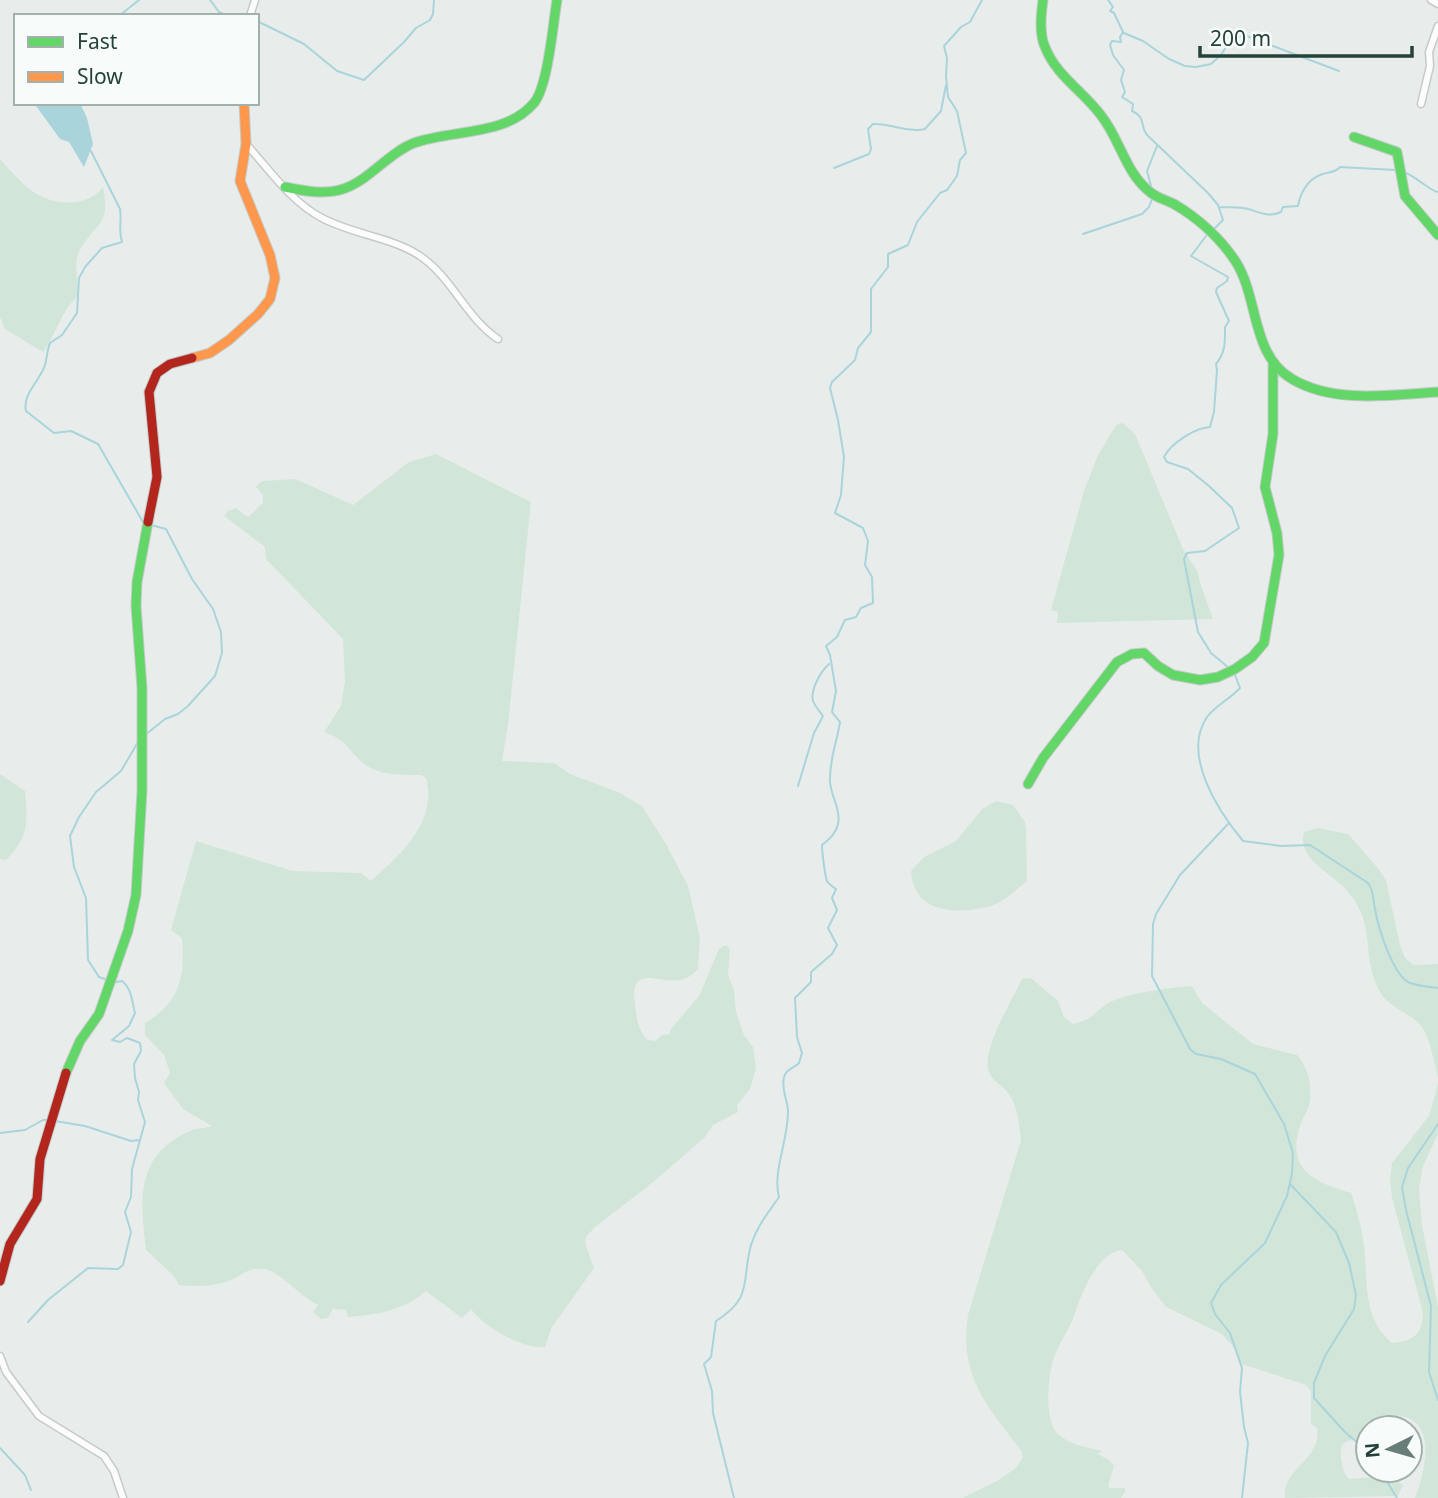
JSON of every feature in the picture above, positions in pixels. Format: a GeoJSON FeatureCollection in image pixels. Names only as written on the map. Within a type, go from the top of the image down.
{"type":"FeatureCollection","features":[{"type":"Feature","properties":{"kind":"street"},"geometry":{"type":"LineString","coordinates":[[285,187],[317,194],[336,192],[350,186],[404,148],[516,119],[531,107],[542,90],[557,0]]}},
{"type":"Feature","properties":{"kind":"street"},"geometry":{"type":"LineString","coordinates":[[1028,785],[1043,758],[1117,662],[1132,653],[1144,653],[1157,668],[1170,675],[1201,681],[1222,676],[1252,657],[1263,646],[1267,636],[1270,595],[1277,576],[1279,557],[1278,538],[1265,487],[1274,410],[1271,385],[1273,365],[1264,343],[1251,293],[1227,251],[1204,226],[1173,203],[1151,193],[1130,172],[1099,111],[1064,76],[1045,47],[1041,24],[1043,0]]}},
{"type":"Feature","properties":{"kind":"street"},"geometry":{"type":"LineString","coordinates":[[1431,0],[1438,4]]}},
{"type":"Feature","properties":{"kind":"street"},"geometry":{"type":"LineString","coordinates":[[1420,104],[1430,66],[1429,52],[1438,26]]}},
{"type":"Feature","properties":{"kind":"street"},"geometry":{"type":"LineString","coordinates":[[0,1281],[10,1244],[37,1199],[40,1159],[70,1060],[99,1014],[128,931],[136,895],[142,791],[142,688],[136,582],[156,477],[149,392],[157,373],[170,364],[210,353],[258,314],[270,299],[275,278],[270,256],[240,181],[246,144],[244,105]]}},
{"type":"Feature","properties":{"kind":"street"},"geometry":{"type":"LineString","coordinates":[[1354,137],[1396,152],[1405,196],[1438,235]]}},
{"type":"Feature","properties":{"kind":"street"},"geometry":{"type":"LineString","coordinates":[[246,144],[302,205],[323,219],[418,254],[439,272],[487,331],[498,339]]}},
{"type":"Feature","properties":{"kind":"street"},"geometry":{"type":"LineString","coordinates":[[1273,365],[1296,380],[1346,396],[1438,392]]}},
{"type":"Feature","properties":{"kind":"street"},"geometry":{"type":"LineString","coordinates":[[0,1356],[6,1372],[39,1416],[104,1456],[114,1471],[123,1498]]}},
{"type":"Feature","properties":{"kind":"green space"},"geometry":{"type":"Polygon","coordinates":[[[0,159],[28,187],[50,200],[69,202],[88,199],[103,187],[103,218],[77,257],[78,296],[72,301],[43,352],[5,329],[0,317],[0,159]]]}},
{"type":"Feature","properties":{"kind":"green space"},"geometry":{"type":"Polygon","coordinates":[[[1123,423],[1135,434],[1183,549],[1198,572],[1213,619],[1057,623],[1058,612],[1051,610],[1084,491],[1098,455],[1116,425],[1123,423]]]}},
{"type":"Feature","properties":{"kind":"green space"},"geometry":{"type":"Polygon","coordinates":[[[436,454],[531,502],[502,761],[554,763],[570,774],[618,792],[642,806],[688,886],[700,938],[698,969],[684,979],[675,981],[649,978],[637,983],[634,991],[635,1004],[641,1031],[647,1040],[655,1041],[662,1035],[670,1034],[670,1030],[699,996],[719,949],[727,946],[730,949],[728,975],[734,990],[736,1012],[744,1035],[753,1047],[756,1068],[750,1089],[737,1105],[738,1112],[713,1125],[705,1137],[586,1237],[585,1243],[594,1268],[552,1327],[545,1347],[536,1347],[504,1336],[471,1309],[462,1318],[426,1291],[409,1303],[390,1310],[348,1317],[346,1310],[333,1309],[328,1318],[321,1319],[313,1312],[318,1305],[271,1271],[254,1269],[227,1282],[213,1285],[179,1285],[174,1276],[146,1250],[143,1197],[150,1166],[172,1141],[190,1131],[212,1126],[183,1109],[164,1083],[170,1073],[164,1055],[145,1035],[145,1023],[157,1015],[173,997],[181,976],[182,938],[171,930],[196,841],[293,871],[361,873],[371,881],[404,849],[422,823],[427,809],[426,778],[421,775],[390,774],[368,767],[342,741],[324,732],[341,706],[345,681],[343,639],[266,559],[265,547],[224,516],[236,508],[248,517],[263,503],[263,495],[256,487],[262,481],[296,479],[353,505],[409,462],[436,454]]]}},
{"type":"Feature","properties":{"kind":"green space"},"geometry":{"type":"Polygon","coordinates":[[[0,774],[25,791],[26,802],[23,836],[6,860],[0,859],[0,774]]]}},
{"type":"Feature","properties":{"kind":"green space"},"geometry":{"type":"Polygon","coordinates":[[[996,801],[1013,805],[1025,822],[1027,881],[1005,899],[978,909],[952,910],[928,903],[914,885],[911,871],[924,857],[956,841],[982,809],[996,801]]]}},
{"type":"Feature","properties":{"kind":"green space"},"geometry":{"type":"Polygon","coordinates":[[[1318,828],[1348,834],[1386,880],[1405,958],[1414,965],[1438,964],[1438,1077],[1429,1043],[1421,1026],[1390,1004],[1376,984],[1366,928],[1357,905],[1343,886],[1318,866],[1306,851],[1304,832],[1318,828]]]}},
{"type":"Feature","properties":{"kind":"green space"},"geometry":{"type":"Polygon","coordinates":[[[1031,978],[1058,1001],[1064,1017],[1073,1024],[1086,1020],[1110,1002],[1128,996],[1192,986],[1202,1003],[1253,1044],[1297,1055],[1310,1082],[1309,1104],[1297,1141],[1300,1164],[1315,1179],[1351,1193],[1363,1239],[1371,1311],[1382,1333],[1392,1343],[1406,1341],[1415,1336],[1421,1327],[1423,1313],[1392,1198],[1392,1163],[1429,1116],[1438,1083],[1438,1134],[1423,1166],[1419,1189],[1422,1225],[1438,1307],[1438,1498],[1415,1498],[1419,1484],[1424,1484],[1424,1414],[1354,1414],[1354,1440],[1345,1443],[1341,1451],[1345,1474],[1349,1479],[1354,1479],[1354,1484],[1401,1484],[1398,1496],[1285,1498],[1288,1482],[1315,1447],[1317,1439],[1317,1428],[1311,1424],[1311,1391],[1306,1385],[1239,1363],[1235,1349],[1222,1334],[1166,1307],[1142,1271],[1122,1250],[1104,1259],[1084,1290],[1053,1360],[1048,1398],[1050,1418],[1057,1433],[1072,1443],[1102,1451],[1098,1454],[1114,1466],[1108,1486],[1125,1488],[1125,1492],[1121,1498],[962,1498],[997,1481],[1016,1468],[1023,1457],[978,1390],[972,1374],[966,1337],[968,1315],[1021,1140],[1014,1104],[1008,1093],[993,1079],[988,1065],[992,1040],[1022,979],[1031,978]]]}},
{"type":"Feature","properties":{"kind":"water"},"geometry":{"type":"Polygon","coordinates":[[[35,105],[81,105],[93,144],[84,167],[69,142],[60,139],[35,105]]]}},
{"type":"Feature","properties":{"kind":"waterway"},"geometry":{"type":"LineString","coordinates":[[122,14],[139,0]]}},
{"type":"Feature","properties":{"kind":"waterway"},"geometry":{"type":"LineString","coordinates":[[210,0],[223,14]]}},
{"type":"Feature","properties":{"kind":"waterway"},"geometry":{"type":"LineString","coordinates":[[259,22],[304,44],[337,71],[364,80],[416,28],[430,20],[434,0]]}},
{"type":"Feature","properties":{"kind":"waterway"},"geometry":{"type":"LineString","coordinates":[[734,1498],[704,1364],[711,1357],[716,1321],[728,1312],[741,1296],[753,1238],[779,1197],[778,1177],[788,1121],[783,1081],[786,1072],[799,1063],[802,1053],[797,1037],[795,998],[811,982],[811,972],[832,954],[837,945],[828,928],[837,910],[832,898],[836,889],[827,881],[822,845],[834,833],[839,819],[830,774],[840,722],[832,712],[836,691],[826,646],[837,637],[845,620],[856,617],[861,608],[873,603],[872,577],[865,565],[868,541],[863,528],[835,513],[841,495],[844,457],[830,388],[832,382],[855,360],[858,348],[871,332],[871,289],[888,267],[888,254],[908,245],[917,222],[957,176],[960,160],[966,153],[957,111],[948,97],[944,46],[961,27],[970,22],[982,0]]}},
{"type":"Feature","properties":{"kind":"waterway"},"geometry":{"type":"LineString","coordinates":[[1108,0],[1113,7],[1110,11],[1114,13],[1123,32],[1121,42],[1112,41],[1110,45],[1113,55],[1124,70],[1121,80],[1125,92],[1122,97],[1133,104],[1132,111],[1140,116],[1147,135],[1218,205],[1223,220],[1213,230]]}},
{"type":"Feature","properties":{"kind":"waterway"},"geometry":{"type":"LineString","coordinates":[[1124,33],[1185,66],[1211,64],[1221,55],[1231,39],[1244,35],[1339,71]]}},
{"type":"Feature","properties":{"kind":"waterway"},"geometry":{"type":"LineString","coordinates":[[834,168],[869,154],[871,149],[868,129],[873,124],[912,130],[925,129],[941,111],[946,85]]}},
{"type":"Feature","properties":{"kind":"waterway"},"geometry":{"type":"LineString","coordinates":[[1151,186],[1147,171],[1157,146]]}},
{"type":"Feature","properties":{"kind":"waterway"},"geometry":{"type":"LineString","coordinates":[[91,151],[120,209],[122,242],[102,248],[85,267],[79,278],[77,313],[62,335],[50,343],[43,371],[25,405],[26,411],[54,433],[71,431],[98,444],[143,522]]}},
{"type":"Feature","properties":{"kind":"waterway"},"geometry":{"type":"LineString","coordinates":[[1219,207],[1277,214],[1283,207],[1298,206],[1302,192],[1315,177],[1340,167],[1395,170]]}},
{"type":"Feature","properties":{"kind":"waterway"},"geometry":{"type":"LineString","coordinates":[[1404,172],[1438,192]]}},
{"type":"Feature","properties":{"kind":"waterway"},"geometry":{"type":"LineString","coordinates":[[1083,234],[1142,214],[1152,199]]}},
{"type":"Feature","properties":{"kind":"waterway"},"geometry":{"type":"LineString","coordinates":[[1206,236],[1191,256],[1228,277],[1216,292],[1229,321],[1225,327],[1223,351],[1216,364],[1214,412],[1210,427],[1184,437],[1164,457],[1167,462],[1188,469],[1209,486],[1232,508],[1239,528],[1205,551],[1187,553],[1184,559],[1198,632],[1211,653],[1229,668]]}},
{"type":"Feature","properties":{"kind":"waterway"},"geometry":{"type":"LineString","coordinates":[[145,735],[188,706],[215,676],[222,653],[221,632],[213,609],[192,579],[166,529],[151,525]]}},
{"type":"Feature","properties":{"kind":"waterway"},"geometry":{"type":"LineString","coordinates":[[798,786],[814,733],[823,716],[813,701],[813,692],[829,664]]}},
{"type":"Feature","properties":{"kind":"waterway"},"geometry":{"type":"LineString","coordinates":[[1235,675],[1240,688],[1207,717],[1200,732],[1198,748],[1206,782],[1224,815],[1243,841],[1281,846],[1310,845],[1368,883],[1383,938],[1398,971],[1410,983],[1438,988]]}},
{"type":"Feature","properties":{"kind":"waterway"},"geometry":{"type":"LineString","coordinates":[[107,980],[99,977],[88,960],[86,898],[74,867],[70,836],[96,792],[121,771],[138,742]]}},
{"type":"Feature","properties":{"kind":"waterway"},"geometry":{"type":"LineString","coordinates":[[1228,824],[1180,875],[1156,914],[1153,924],[1152,976],[1190,1049],[1196,1054],[1221,1059],[1255,1074],[1284,1124],[1293,1153],[1287,1196],[1265,1243],[1221,1285],[1211,1303],[1215,1314],[1230,1333],[1242,1368],[1240,1392],[1248,1443],[1242,1498]]}},
{"type":"Feature","properties":{"kind":"waterway"},"geometry":{"type":"LineString","coordinates":[[28,1322],[48,1300],[88,1268],[118,1269],[123,1265],[131,1232],[125,1212],[131,1197],[132,1169],[145,1122],[138,1100],[134,1064],[141,1051],[140,1043],[127,1038],[120,1042],[112,1040],[129,1026],[135,1013],[128,988],[122,981],[116,982]]}},
{"type":"Feature","properties":{"kind":"waterway"},"geometry":{"type":"LineString","coordinates":[[0,1133],[25,1130],[43,1120],[50,1120]]}},
{"type":"Feature","properties":{"kind":"waterway"},"geometry":{"type":"LineString","coordinates":[[55,1121],[85,1126],[131,1141],[140,1140]]}},
{"type":"Feature","properties":{"kind":"waterway"},"geometry":{"type":"LineString","coordinates":[[1438,1124],[1408,1168],[1402,1187],[1431,1306],[1429,1372],[1438,1400]]}},
{"type":"Feature","properties":{"kind":"waterway"},"geometry":{"type":"LineString","coordinates":[[1290,1184],[1336,1232],[1349,1263],[1356,1295],[1354,1309],[1325,1356],[1314,1383],[1314,1398],[1354,1440]]}},
{"type":"Feature","properties":{"kind":"waterway"},"geometry":{"type":"LineString","coordinates":[[0,1448],[25,1475],[31,1490]]}},
{"type":"Feature","properties":{"kind":"waterway"},"geometry":{"type":"LineString","coordinates":[[1388,1484],[1397,1498]]}},
{"type":"Feature","properties":{"kind":"traffic: fast"},"geometry":{"type":"LineString","coordinates":[[285,187],[321,192],[343,189],[414,143],[493,127],[522,114],[534,103],[543,83],[557,0]]}},
{"type":"Feature","properties":{"kind":"traffic: fast"},"geometry":{"type":"LineString","coordinates":[[1043,0],[1042,36],[1050,58],[1098,111],[1142,185],[1192,216],[1230,253],[1249,293],[1262,341],[1279,369],[1308,387],[1344,395],[1382,396],[1438,392]]}},
{"type":"Feature","properties":{"kind":"traffic: fast"},"geometry":{"type":"LineString","coordinates":[[1354,137],[1397,152],[1405,196],[1438,235]]}},
{"type":"Feature","properties":{"kind":"traffic: fast"},"geometry":{"type":"LineString","coordinates":[[1028,784],[1043,758],[1117,662],[1132,654],[1144,653],[1173,675],[1200,680],[1218,677],[1235,669],[1252,657],[1264,643],[1279,555],[1277,533],[1265,487],[1273,434],[1273,365]]}},
{"type":"Feature","properties":{"kind":"traffic: fast"},"geometry":{"type":"LineString","coordinates":[[66,1073],[80,1041],[99,1014],[128,931],[136,895],[142,791],[142,688],[136,606],[137,582],[148,522]]}},
{"type":"Feature","properties":{"kind":"traffic: slow"},"geometry":{"type":"LineString","coordinates":[[192,358],[210,353],[258,314],[270,299],[275,278],[270,255],[240,181],[246,144],[244,105]]}},
{"type":"Feature","properties":{"kind":"traffic: jam"},"geometry":{"type":"LineString","coordinates":[[148,522],[157,477],[149,392],[157,373],[170,364],[192,358]]}},
{"type":"Feature","properties":{"kind":"traffic: jam"},"geometry":{"type":"LineString","coordinates":[[0,1281],[10,1244],[37,1199],[40,1159],[66,1073]]}}]}
